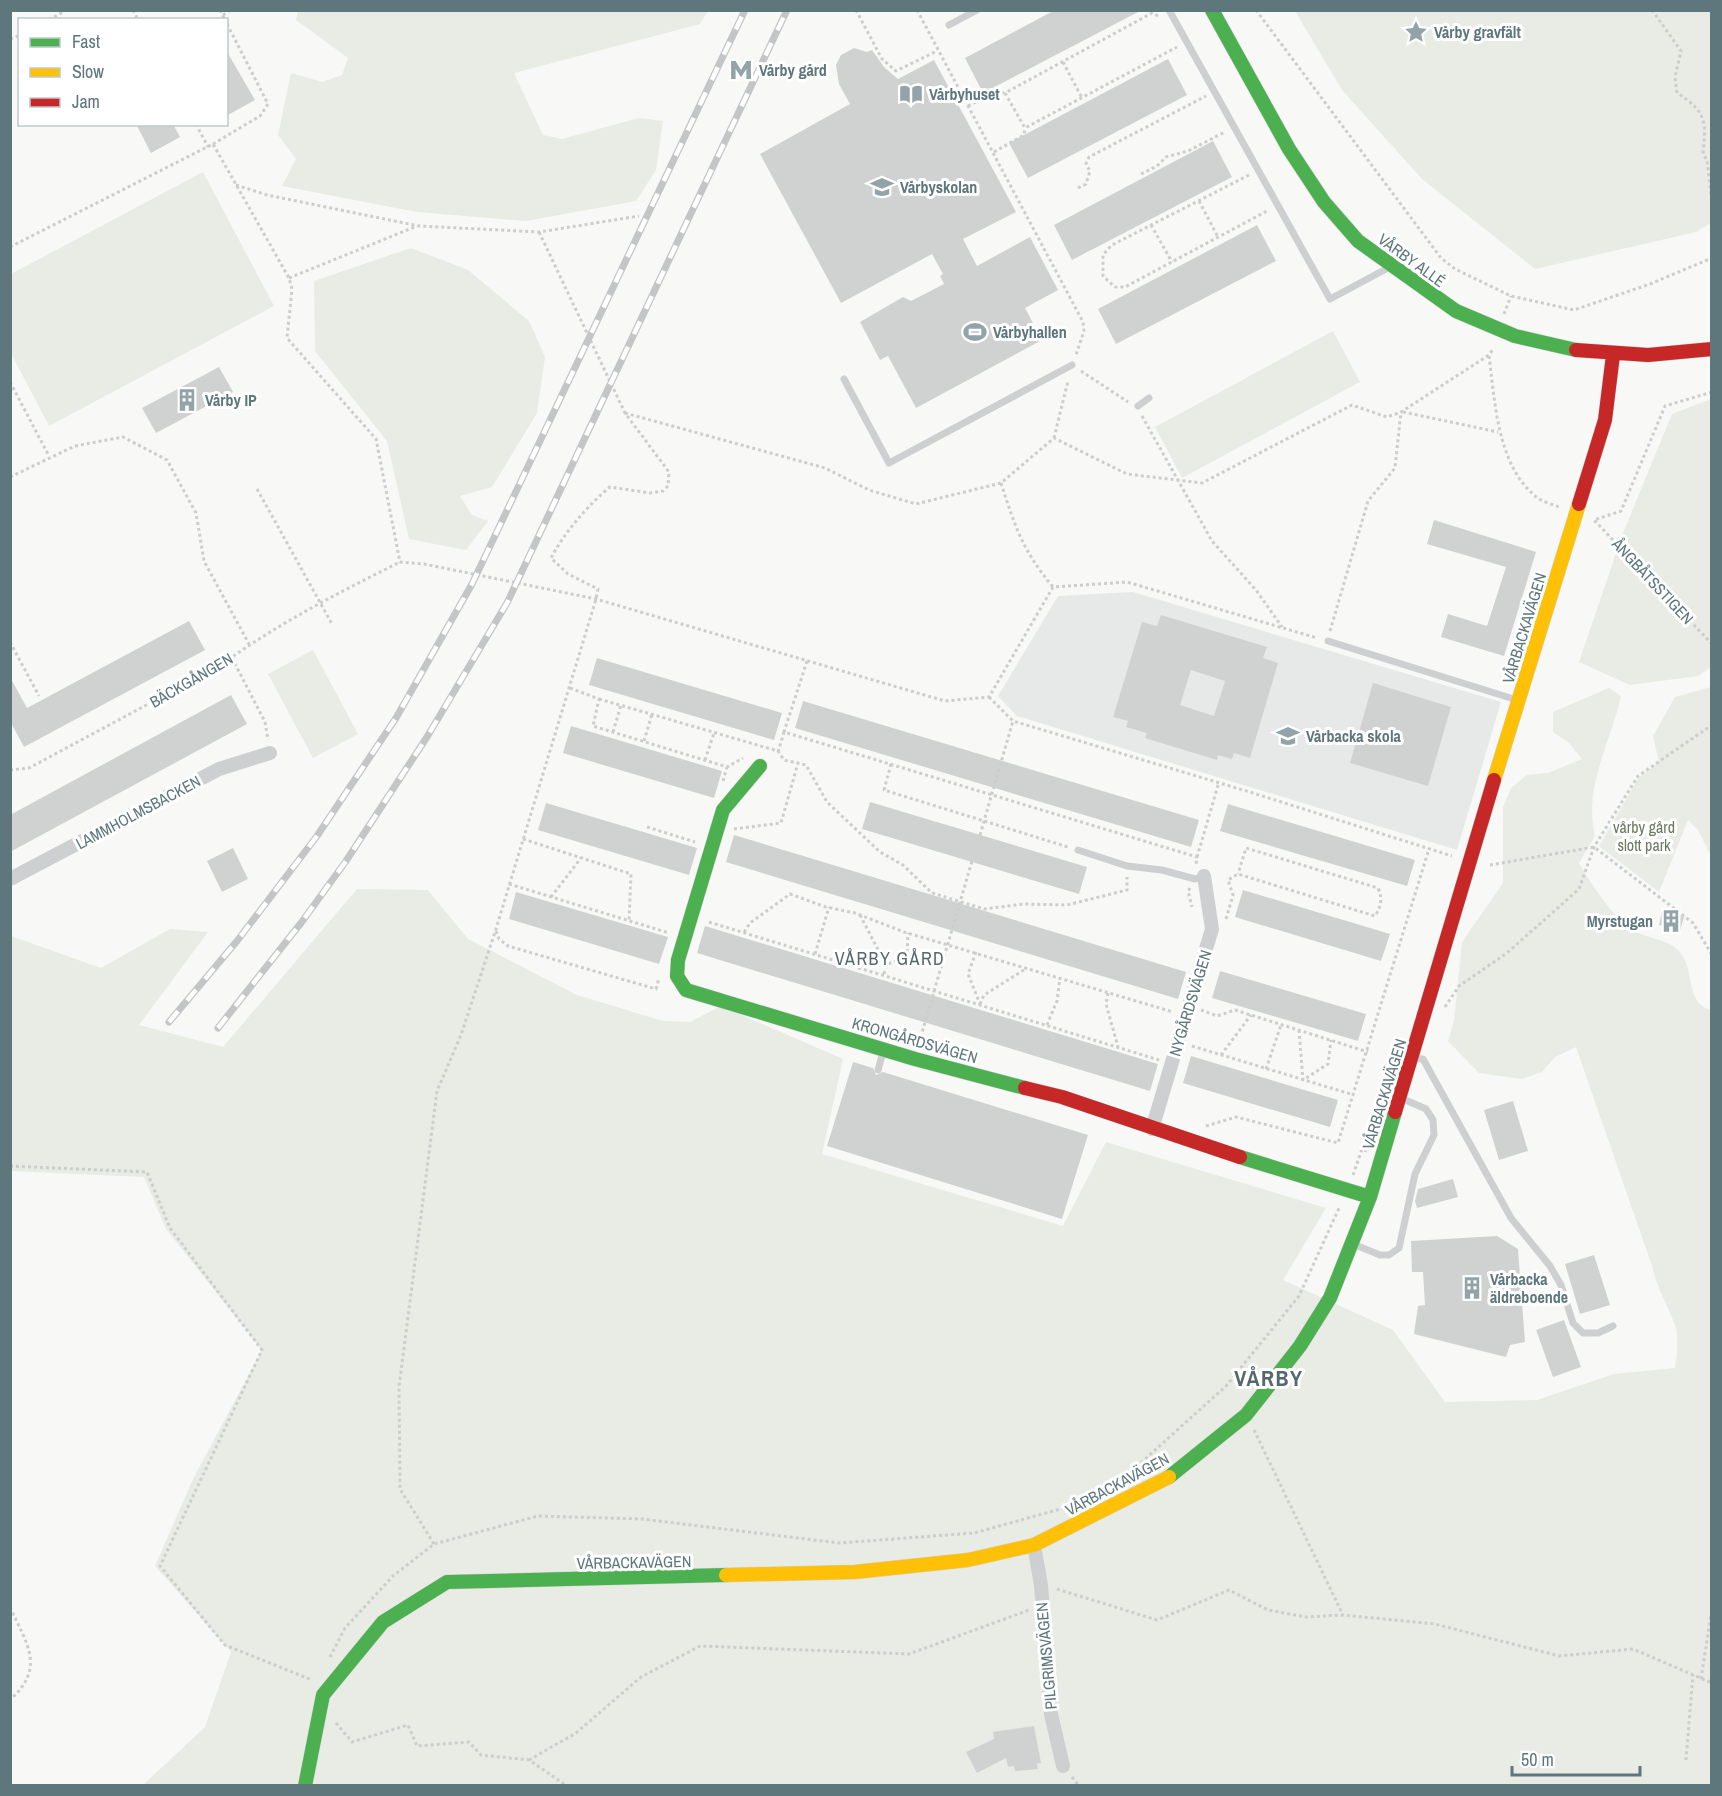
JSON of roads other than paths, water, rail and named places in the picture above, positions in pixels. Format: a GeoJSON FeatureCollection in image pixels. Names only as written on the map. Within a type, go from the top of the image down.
{"type":"FeatureCollection","features":[{"type":"Feature","properties":{"kind":"street","name":"VÅRBY ALLÉ"},"geometry":{"type":"LineString","coordinates":[[1212,10],[1287,147],[1320,196],[1345,229],[1390,267],[1457,312],[1507,332],[1559,347],[1613,355],[1665,354],[1712,349]]}},
{"type":"Feature","properties":{"kind":"street","name":"VÅRBACKAVÄGEN"},"geometry":{"type":"LineString","coordinates":[[305,1785],[322,1695],[383,1622],[447,1582],[855,1572],[968,1560],[1034,1545],[1175,1474],[1246,1415],[1300,1346],[1330,1298],[1370,1197],[1413,1058],[1464,875],[1605,420],[1613,355]]}},
{"type":"Feature","properties":{"kind":"street","name":"LAMMHOLMSBACKEN"},"geometry":{"type":"LineString","coordinates":[[10,879],[219,769],[270,753]]}},
{"type":"Feature","properties":{"kind":"street","name":"KRONGÅRDSVÄGEN"},"geometry":{"type":"LineString","coordinates":[[762,766],[723,810],[678,960],[677,976],[686,990],[915,1059],[1062,1097],[1152,1129],[1370,1197]]}},
{"type":"Feature","properties":{"kind":"street","name":"NYGÅRDSVÄGEN"},"geometry":{"type":"LineString","coordinates":[[1152,1129],[1212,929],[1204,876]]}},
{"type":"Feature","properties":{"kind":"street","name":"PILGRIMSVÄGEN"},"geometry":{"type":"LineString","coordinates":[[1034,1545],[1041,1585],[1051,1714],[1063,1766]]}},
{"type":"Feature","properties":{"kind":"lane"},"geometry":{"type":"LineString","coordinates":[[949,25],[977,10]]}},
{"type":"Feature","properties":{"kind":"lane"},"geometry":{"type":"LineString","coordinates":[[1169,10],[1330,299],[1390,267]]}},
{"type":"Feature","properties":{"kind":"lane"},"geometry":{"type":"LineString","coordinates":[[844,379],[889,463],[1072,365]]}},
{"type":"Feature","properties":{"kind":"lane"},"geometry":{"type":"LineString","coordinates":[[1138,406],[1149,398]]}},
{"type":"Feature","properties":{"kind":"lane"},"geometry":{"type":"LineString","coordinates":[[1328,641],[1518,701]]}},
{"type":"Feature","properties":{"kind":"lane"},"geometry":{"type":"LineString","coordinates":[[1078,850],[1127,866],[1162,870],[1195,879],[1204,876]]}},
{"type":"Feature","properties":{"kind":"lane"},"geometry":{"type":"LineString","coordinates":[[878,1070],[884,1050]]}},
{"type":"Feature","properties":{"kind":"lane"},"geometry":{"type":"LineString","coordinates":[[1413,1058],[1423,1059],[1511,1218],[1550,1266],[1561,1285],[1573,1323],[1583,1333],[1598,1333],[1613,1326]]}},
{"type":"Feature","properties":{"kind":"lane"},"geometry":{"type":"LineString","coordinates":[[1352,1244],[1380,1255],[1389,1255],[1399,1248],[1415,1174],[1434,1136],[1433,1120],[1426,1109],[1401,1098]]}},
{"type":"Feature","properties":{"kind":"railway"},"geometry":{"type":"LineString","coordinates":[[169,1022],[237,941],[317,836],[396,718],[472,584],[745,10]]}},
{"type":"Feature","properties":{"kind":"railway"},"geometry":{"type":"LineString","coordinates":[[218,1028],[301,923],[346,861],[427,737],[507,603],[787,10]]}},
{"type":"Feature","properties":{"kind":"place","name":"Vårby gravfält"},"geometry":{"type":"Point","coordinates":[1416,32]}},
{"type":"Feature","properties":{"kind":"place","name":"Vårby gård"},"geometry":{"type":"Point","coordinates":[741,70]}},
{"type":"Feature","properties":{"kind":"place","name":"Vårbyhuset"},"geometry":{"type":"Point","coordinates":[911,94]}},
{"type":"Feature","properties":{"kind":"place","name":"Vårbyskolan"},"geometry":{"type":"Point","coordinates":[882,187]}},
{"type":"Feature","properties":{"kind":"place","name":"Vårbyhallen"},"geometry":{"type":"Point","coordinates":[975,332]}},
{"type":"Feature","properties":{"kind":"place","name":"Vårby IP"},"geometry":{"type":"Point","coordinates":[187,400]}},
{"type":"Feature","properties":{"kind":"place","name":"Vårbacka skola"},"geometry":{"type":"Point","coordinates":[1288,736]}},
{"type":"Feature","properties":{"kind":"place","name":"Myrstugan"},"geometry":{"type":"Point","coordinates":[1671,921]}},
{"type":"Feature","properties":{"kind":"place","name":"Vårbacka äldreboende"},"geometry":{"type":"Point","coordinates":[1472,1288]}},
{"type":"Feature","properties":{"kind":"district","name":"VÅRBY GÅRD"},"geometry":{"type":"Point","coordinates":[890,958]}},
{"type":"Feature","properties":{"kind":"district","name":"VÅRBY"},"geometry":{"type":"Point","coordinates":[1269,1378]}},
{"type":"Feature","properties":{"kind":"park label","name":"vårby gård slott park"},"geometry":{"type":"Point","coordinates":[1644,836]}}]}
